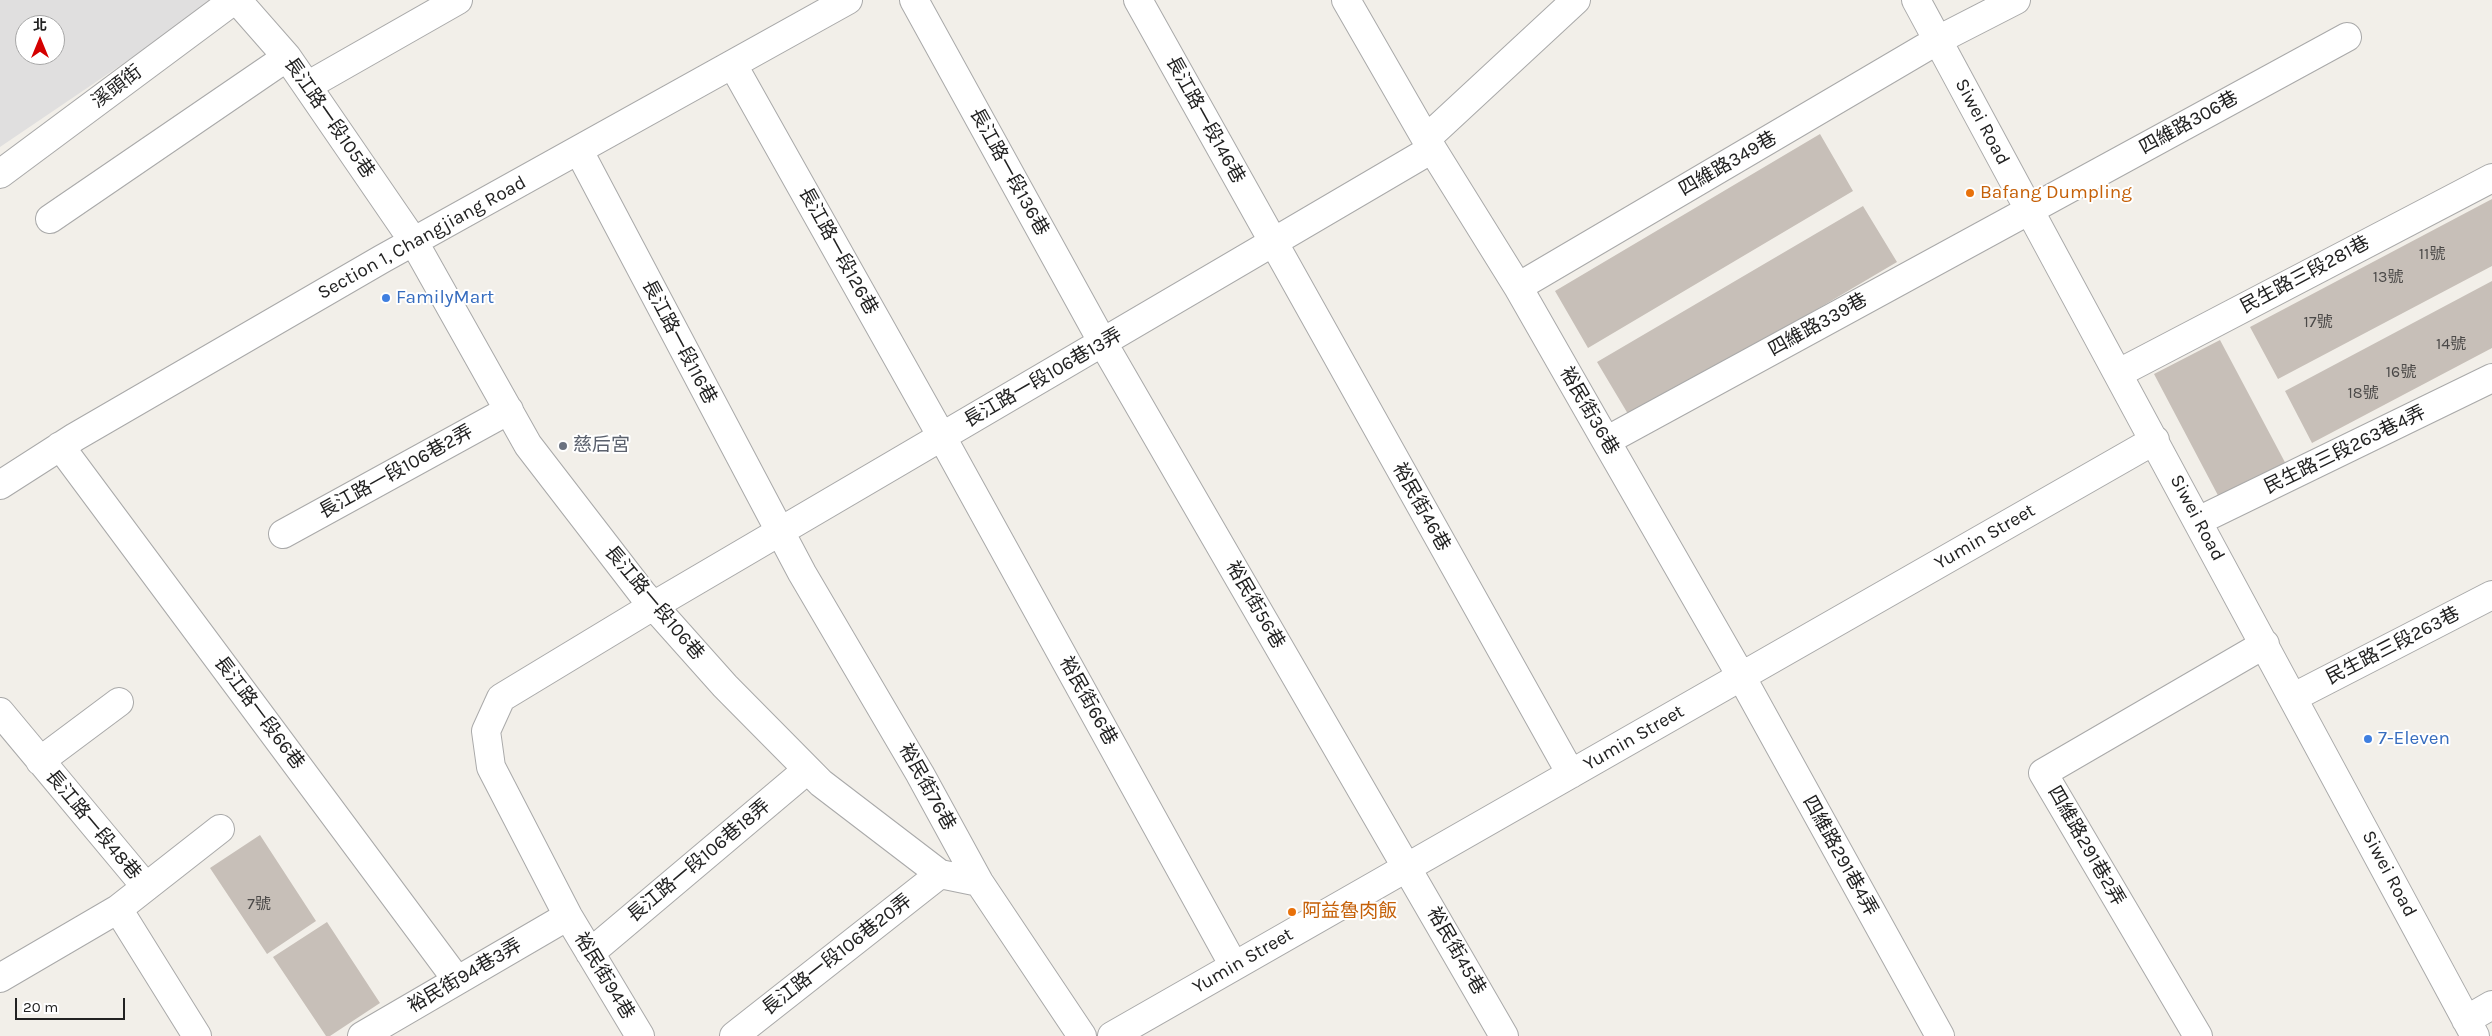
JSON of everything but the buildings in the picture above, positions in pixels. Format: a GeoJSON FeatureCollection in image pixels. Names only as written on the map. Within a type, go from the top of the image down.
{"type":"FeatureCollection","features":[{"type":"Feature","properties":{"kind":"street","name":"長江路一段105巷"},"geometry":{"type":"LineString","coordinates":[[235,0],[287,57],[414,242]]}},
{"type":"Feature","properties":{"kind":"street","name":"溪頭街"},"geometry":{"type":"LineString","coordinates":[[0,174],[235,0]]}},
{"type":"Feature","properties":{"kind":"street"},"geometry":{"type":"LineString","coordinates":[[307,86],[458,0]]}},
{"type":"Feature","properties":{"kind":"street","name":"Section 1, Changjiang Road"},"geometry":{"type":"LineString","coordinates":[[0,486],[60,446],[414,242],[848,0]]}},
{"type":"Feature","properties":{"kind":"street","name":"長江路一段136巷"},"geometry":{"type":"LineString","coordinates":[[914,0],[1103,343]]}},
{"type":"Feature","properties":{"kind":"street","name":"長江路一段146巷"},"geometry":{"type":"LineString","coordinates":[[1138,0],[1272,241]]}},
{"type":"Feature","properties":{"kind":"street","name":"裕民街36巷"},"geometry":{"type":"LineString","coordinates":[[1346,0],[1429,144],[1518,287],[1741,676]]}},
{"type":"Feature","properties":{"kind":"street","name":"長江路一段106巷13弄"},"geometry":{"type":"LineString","coordinates":[[653,606],[1103,343],[1429,144],[1576,0]]}},
{"type":"Feature","properties":{"kind":"street","name":"Siwei Road"},"geometry":{"type":"LineString","coordinates":[[1916,0],[2471,1028]]}},
{"type":"Feature","properties":{"kind":"street","name":"四維路349巷"},"geometry":{"type":"LineString","coordinates":[[1518,287],[1938,40],[2016,0]]}},
{"type":"Feature","properties":{"kind":"street","name":"四維路306巷"},"geometry":{"type":"LineString","coordinates":[[2030,210],[2347,37]]}},
{"type":"Feature","properties":{"kind":"street"},"geometry":{"type":"LineString","coordinates":[[50,219],[287,57]]}},
{"type":"Feature","properties":{"kind":"street","name":"長江路一段126巷"},"geometry":{"type":"LineString","coordinates":[[733,65],[942,437]]}},
{"type":"Feature","properties":{"kind":"street","name":"長江路一段116巷"},"geometry":{"type":"LineString","coordinates":[[579,151],[780,533]]}},
{"type":"Feature","properties":{"kind":"street","name":"民生路三段281巷"},"geometry":{"type":"LineString","coordinates":[[2119,373],[2492,178]]}},
{"type":"Feature","properties":{"kind":"street","name":"四維路339巷"},"geometry":{"type":"LineString","coordinates":[[1606,441],[2030,210]]}},
{"type":"Feature","properties":{"kind":"street","name":"裕民街46巷"},"geometry":{"type":"LineString","coordinates":[[1272,241],[1571,774]]}},
{"type":"Feature","properties":{"kind":"street","name":"長江路一段106巷"},"geometry":{"type":"LineString","coordinates":[[414,242],[528,445],[653,606],[725,686],[821,783],[940,874],[978,882]]}},
{"type":"Feature","properties":{"kind":"street","name":"裕民街56巷"},"geometry":{"type":"LineString","coordinates":[[1103,343],[1408,867]]}},
{"type":"Feature","properties":{"kind":"street","name":"民生路三段263巷4弄"},"geometry":{"type":"LineString","coordinates":[[2198,521],[2492,378]]}},
{"type":"Feature","properties":{"kind":"street","name":"長江路一段106巷2弄"},"geometry":{"type":"LineString","coordinates":[[283,534],[509,410]]}},
{"type":"Feature","properties":{"kind":"street","name":"裕民街66巷"},"geometry":{"type":"LineString","coordinates":[[942,437],[1234,966]]}},
{"type":"Feature","properties":{"kind":"street","name":"Yumin Street"},"geometry":{"type":"LineString","coordinates":[[1112,1036],[2155,440]]}},
{"type":"Feature","properties":{"kind":"street","name":"長江路一段66巷"},"geometry":{"type":"LineString","coordinates":[[60,446],[458,980]]}},
{"type":"Feature","properties":{"kind":"street","name":"裕民街76巷"},"geometry":{"type":"LineString","coordinates":[[780,533],[920,774],[978,882],[1082,1036]]}},
{"type":"Feature","properties":{"kind":"street","name":"民生路三段263巷"},"geometry":{"type":"LineString","coordinates":[[2294,697],[2492,595]]}},
{"type":"Feature","properties":{"kind":"street","name":"裕民街94巷"},"geometry":{"type":"LineString","coordinates":[[640,1036],[568,916],[491,767],[486,731],[501,698],[653,606]]}},
{"type":"Feature","properties":{"kind":"street","name":"四維路291巷2弄"},"geometry":{"type":"LineString","coordinates":[[2198,1036],[2043,773],[2265,644]]}},
{"type":"Feature","properties":{"kind":"street","name":"四維路291巷4弄"},"geometry":{"type":"LineString","coordinates":[[1741,676],[1940,1036]]}},
{"type":"Feature","properties":{"kind":"street"},"geometry":{"type":"LineString","coordinates":[[40,761],[119,702]]}},
{"type":"Feature","properties":{"kind":"street","name":"長江路一段48巷"},"geometry":{"type":"LineString","coordinates":[[3,721],[40,761],[146,887],[118,909],[197,1036]]}},
{"type":"Feature","properties":{"kind":"street","name":"長江路一段106巷18弄"},"geometry":{"type":"LineString","coordinates":[[590,953],[807,770]]}},
{"type":"Feature","properties":{"kind":"street"},"geometry":{"type":"LineString","coordinates":[[146,887],[220,829]]}},
{"type":"Feature","properties":{"kind":"street","name":"裕民街45巷"},"geometry":{"type":"LineString","coordinates":[[1408,867],[1504,1036]]}},
{"type":"Feature","properties":{"kind":"street","name":"長江路一段106巷20弄"},"geometry":{"type":"LineString","coordinates":[[734,1036],[940,874]]}},
{"type":"Feature","properties":{"kind":"street"},"geometry":{"type":"LineString","coordinates":[[0,978],[118,909]]}},
{"type":"Feature","properties":{"kind":"street","name":"裕民街94巷3弄"},"geometry":{"type":"LineString","coordinates":[[362,1036],[568,916]]}},
{"type":"Feature","properties":{"kind":"street"},"geometry":{"type":"LineString","coordinates":[[2471,1028],[2492,1005]]}},
{"type":"Feature","properties":{"kind":"shaded area"},"geometry":{"type":"Polygon","coordinates":[[[0,0],[217,0],[0,147],[0,0]]]}},
{"type":"Feature","properties":{"kind":"place","name":"Bafang Dumpling"},"geometry":{"type":"Point","coordinates":[1970,193]}},
{"type":"Feature","properties":{"kind":"place","name":"FamilyMart"},"geometry":{"type":"Point","coordinates":[386,298]}},
{"type":"Feature","properties":{"kind":"place","name":"慈后宮"},"geometry":{"type":"Point","coordinates":[563,446]}},
{"type":"Feature","properties":{"kind":"place","name":"7-Eleven"},"geometry":{"type":"Point","coordinates":[2368,739]}},
{"type":"Feature","properties":{"kind":"place","name":"阿益魯肉飯"},"geometry":{"type":"Point","coordinates":[1292,912]}}]}
